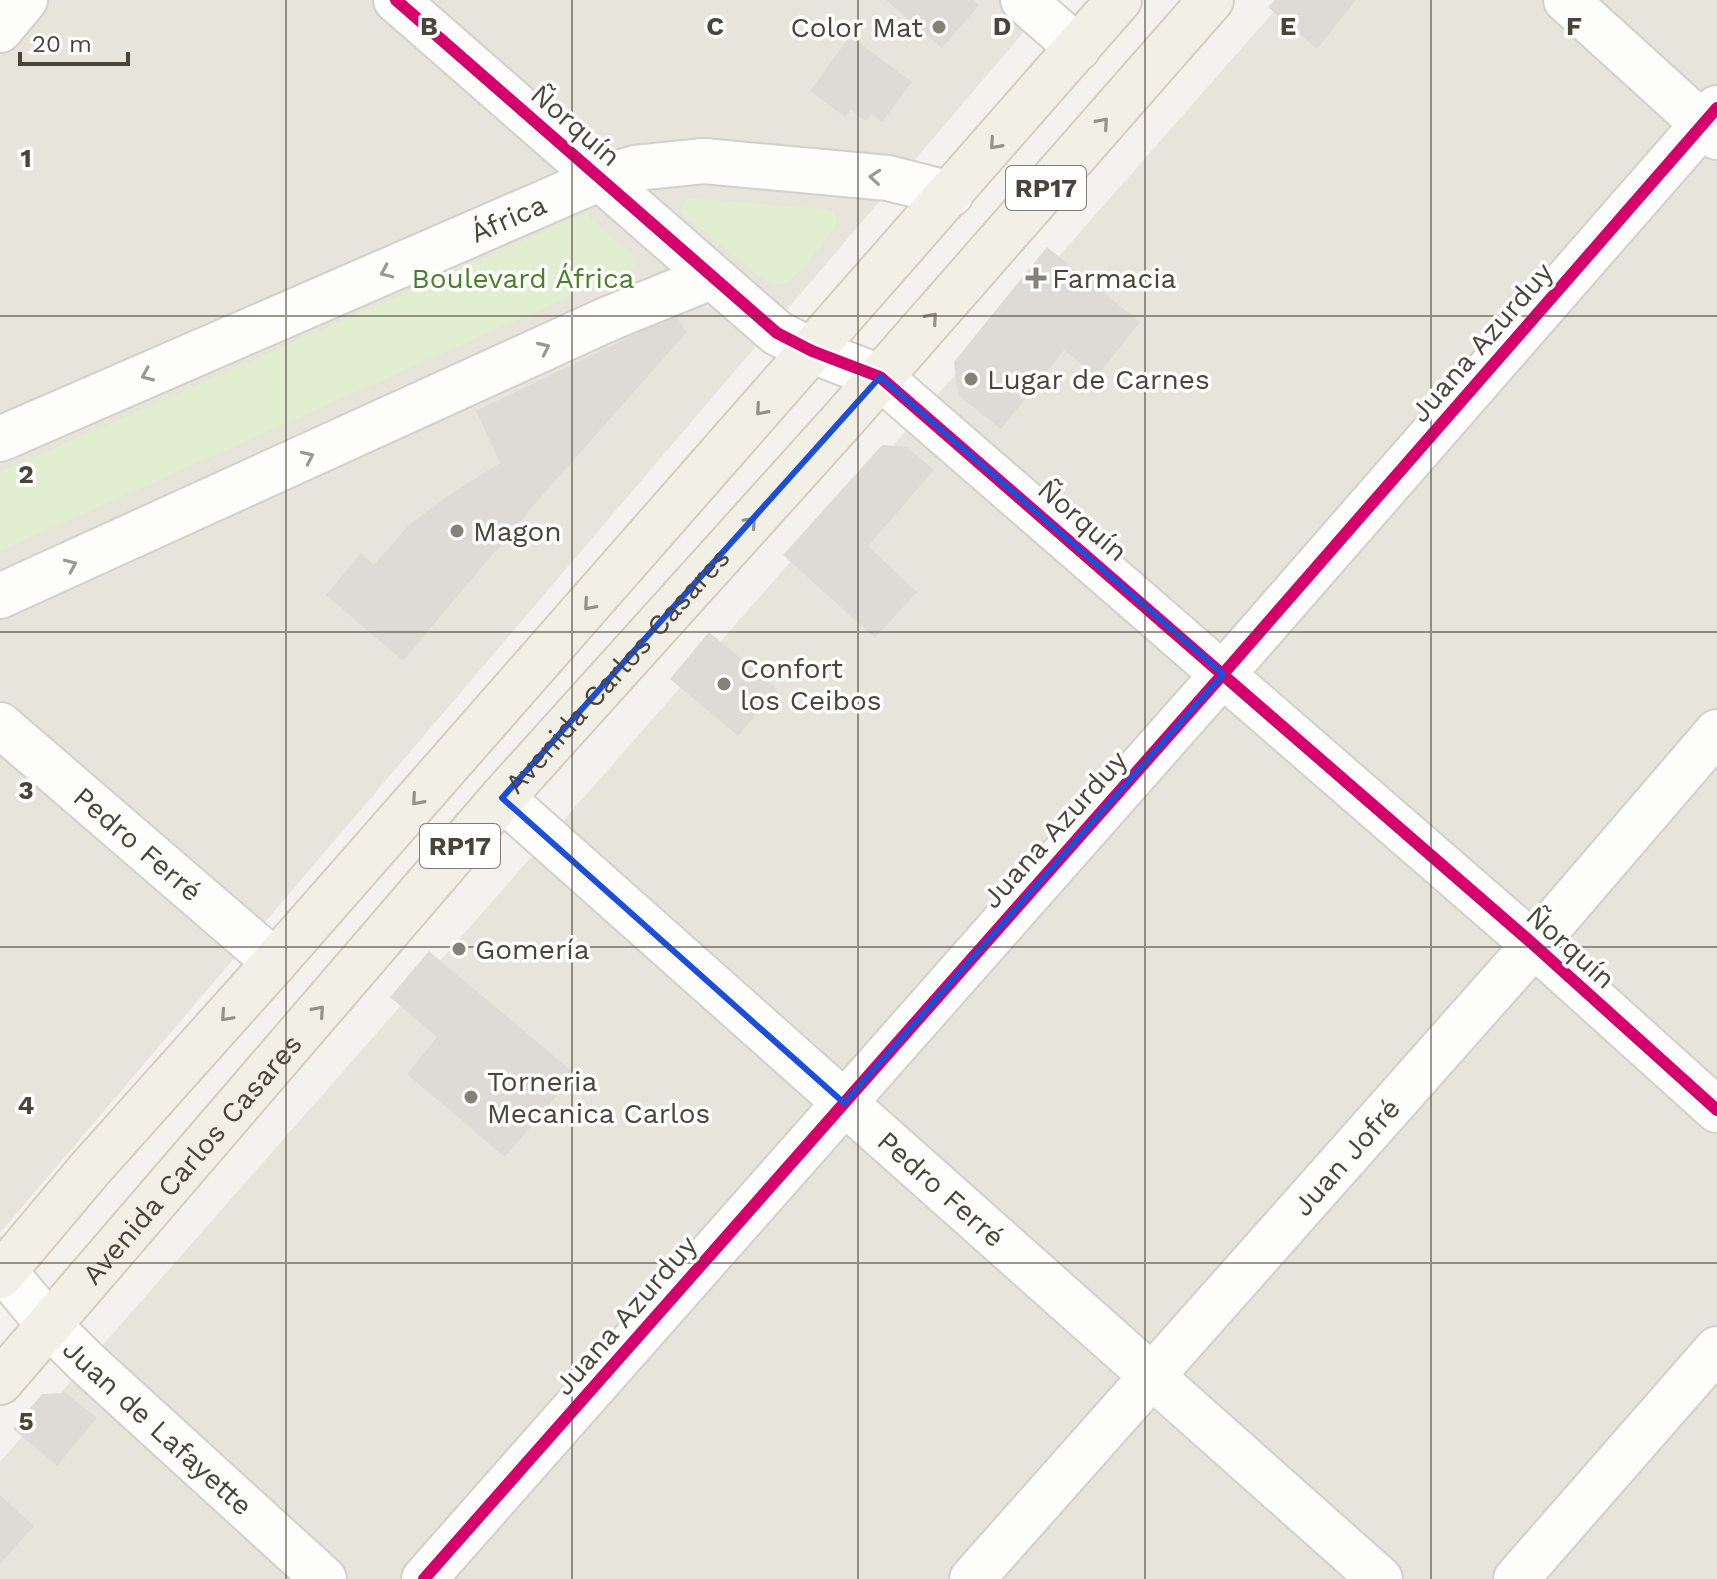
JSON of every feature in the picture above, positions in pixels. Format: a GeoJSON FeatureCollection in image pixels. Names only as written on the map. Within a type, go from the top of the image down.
{"type":"FeatureCollection","features":[{"type":"Feature","properties":{"kind":"main road","name":"RP17"},"geometry":{"type":"LineString","coordinates":[[2,1271],[1119,0]]}},
{"type":"Feature","properties":{"kind":"main road","name":"Avenida Carlos Casares"},"geometry":{"type":"LineString","coordinates":[[0,1382],[502,798],[880,377],[1211,0]]}},
{"type":"Feature","properties":{"kind":"street"},"geometry":{"type":"LineString","coordinates":[[0,30],[25,0]]}},
{"type":"Feature","properties":{"kind":"street","name":"Ñorquín"},"geometry":{"type":"LineString","coordinates":[[396,0],[777,333],[812,351],[880,377],[1534,945],[1717,1110]]}},
{"type":"Feature","properties":{"kind":"street"},"geometry":{"type":"LineString","coordinates":[[1023,0],[1078,48]]}},
{"type":"Feature","properties":{"kind":"street"},"geometry":{"type":"LineString","coordinates":[[1566,0],[1712,123]]}},
{"type":"Feature","properties":{"kind":"street","name":"Juana Azurduy"},"geometry":{"type":"LineString","coordinates":[[424,1579],[1712,123]]}},
{"type":"Feature","properties":{"kind":"street","name":"África"},"geometry":{"type":"LineString","coordinates":[[0,439],[601,178],[635,168],[704,161],[888,178],[951,194]]}},
{"type":"Feature","properties":{"kind":"street"},"geometry":{"type":"LineString","coordinates":[[0,596],[608,319],[711,277]]}},
{"type":"Feature","properties":{"kind":"street","name":"Pedro Ferré"},"geometry":{"type":"LineString","coordinates":[[0,725],[275,962]]}},
{"type":"Feature","properties":{"kind":"street","name":"Juan Jofré"},"geometry":{"type":"LineString","coordinates":[[972,1579],[1534,945],[1717,732]]}},
{"type":"Feature","properties":{"kind":"street","name":"Pedro Ferré"},"geometry":{"type":"LineString","coordinates":[[502,798],[1380,1579]]}},
{"type":"Feature","properties":{"kind":"street","name":"Juan de Lafayette"},"geometry":{"type":"LineString","coordinates":[[2,1271],[85,1361],[324,1579]]}},
{"type":"Feature","properties":{"kind":"street"},"geometry":{"type":"LineString","coordinates":[[1516,1579],[1717,1349]]}},
{"type":"Feature","properties":{"kind":"highlighted area"},"geometry":{"type":"Polygon","coordinates":[[[880,377],[1223,674],[844,1103],[502,798],[880,377]]]}},
{"type":"Feature","properties":{"kind":"shaded area"},"geometry":{"type":"Polygon","coordinates":[[[0,0],[1051,0],[0,1233],[0,0]]]}},
{"type":"Feature","properties":{"kind":"shaded area"},"geometry":{"type":"Polygon","coordinates":[[[1284,0],[1717,0],[1717,1579],[0,1579],[0,1462],[1284,0]]]}},
{"type":"Feature","properties":{"kind":"green space","name":"Boulevard África"},"geometry":{"type":"Polygon","coordinates":[[[688,198],[826,209],[835,213],[837,224],[796,275],[782,284],[775,284],[764,280],[679,212],[688,198]]]}},
{"type":"Feature","properties":{"kind":"green space","name":"Boulevard África"},"geometry":{"type":"Polygon","coordinates":[[[585,213],[637,259],[636,267],[0,551],[0,472],[585,213]]]}},
{"type":"Feature","properties":{"kind":"building","name":"Color Mat"},"geometry":{"type":"Polygon","coordinates":[[[886,0],[974,0],[979,5],[942,48],[886,0]]]}},
{"type":"Feature","properties":{"kind":"building"},"geometry":{"type":"Polygon","coordinates":[[[1275,0],[1356,0],[1317,49],[1268,7],[1275,0]]]}},
{"type":"Feature","properties":{"kind":"building"},"geometry":{"type":"Polygon","coordinates":[[[850,36],[912,82],[882,122],[871,114],[866,121],[851,110],[845,117],[810,91],[850,36]]]}},
{"type":"Feature","properties":{"kind":"building"},"geometry":{"type":"Polygon","coordinates":[[[1047,247],[1140,322],[1097,376],[1064,350],[1001,429],[958,395],[954,362],[1047,247]]]}},
{"type":"Feature","properties":{"kind":"building"},"geometry":{"type":"Polygon","coordinates":[[[675,315],[687,332],[540,498],[403,661],[326,595],[361,553],[374,565],[409,525],[500,463],[476,411],[675,315]]]}},
{"type":"Feature","properties":{"kind":"building"},"geometry":{"type":"Polygon","coordinates":[[[882,445],[907,447],[934,470],[868,546],[917,592],[875,638],[783,555],[882,445]]]}},
{"type":"Feature","properties":{"kind":"building","name":"Confort los Ceibos"},"geometry":{"type":"Polygon","coordinates":[[[709,632],[777,689],[738,736],[670,679],[709,632]]]}},
{"type":"Feature","properties":{"kind":"building"},"geometry":{"type":"Polygon","coordinates":[[[429,951],[575,1074],[505,1157],[407,1074],[437,1037],[390,997],[429,951]]]}},
{"type":"Feature","properties":{"kind":"building"},"geometry":{"type":"Polygon","coordinates":[[[66,1393],[97,1418],[57,1466],[13,1429],[42,1394],[66,1393]]]}},
{"type":"Feature","properties":{"kind":"building"},"geometry":{"type":"Polygon","coordinates":[[[0,1495],[34,1526],[0,1564],[0,1495]]]}},
{"type":"Feature","properties":{"kind":"cycle path"},"geometry":{"type":"LineString","coordinates":[[396,0],[777,333],[812,351],[880,377],[1534,945],[1717,1110]]}},
{"type":"Feature","properties":{"kind":"cycle path"},"geometry":{"type":"LineString","coordinates":[[424,1579],[1223,674],[1717,108]]}},
{"type":"Feature","properties":{"kind":"place","name":"Color Mat"},"geometry":{"type":"Point","coordinates":[939,27]}},
{"type":"Feature","properties":{"kind":"place","name":"Farmacia"},"geometry":{"type":"Point","coordinates":[1036,278]}},
{"type":"Feature","properties":{"kind":"place","name":"Lugar de Carnes"},"geometry":{"type":"Point","coordinates":[971,379]}},
{"type":"Feature","properties":{"kind":"place","name":"Magon"},"geometry":{"type":"Point","coordinates":[457,531]}},
{"type":"Feature","properties":{"kind":"place","name":"Confort los Ceibos"},"geometry":{"type":"Point","coordinates":[724,684]}},
{"type":"Feature","properties":{"kind":"place","name":"Gomería"},"geometry":{"type":"Point","coordinates":[459,949]}},
{"type":"Feature","properties":{"kind":"place","name":"Torneria Mecanica Carlos"},"geometry":{"type":"Point","coordinates":[471,1097]}}]}
